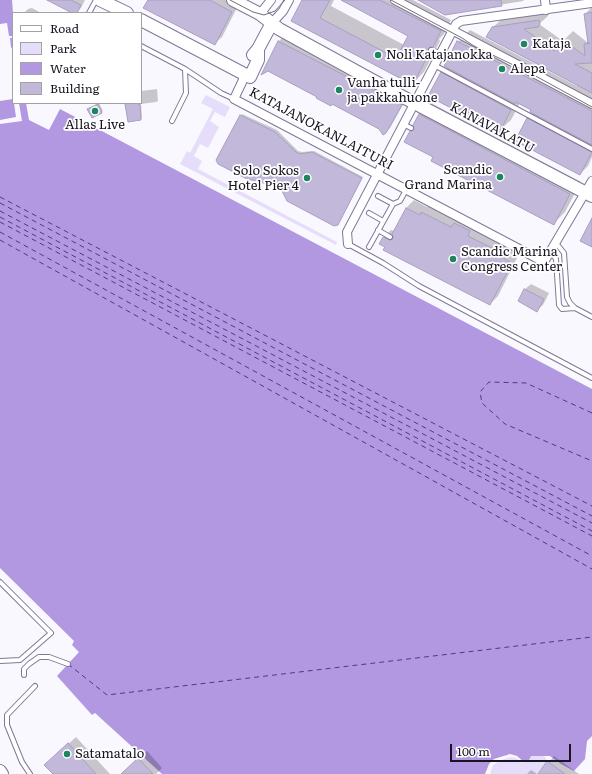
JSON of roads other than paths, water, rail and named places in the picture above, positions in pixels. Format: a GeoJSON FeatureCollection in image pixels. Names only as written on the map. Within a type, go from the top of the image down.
{"type":"FeatureCollection","features":[{"type":"Feature","properties":{"kind":"main road"},"geometry":{"type":"LineString","coordinates":[[100,0],[126,12]]}},
{"type":"Feature","properties":{"kind":"main road","name":"KANAVAKATU"},"geometry":{"type":"LineString","coordinates":[[233,0],[260,14],[279,29],[589,194]]}},
{"type":"Feature","properties":{"kind":"main road","name":"KATAJANOKANLAITURI"},"geometry":{"type":"LineString","coordinates":[[142,21],[245,76]]}},
{"type":"Feature","properties":{"kind":"main road"},"geometry":{"type":"LineString","coordinates":[[245,76],[252,56],[258,49],[272,23]]}},
{"type":"Feature","properties":{"kind":"street"},"geometry":{"type":"LineString","coordinates":[[260,14],[271,0]]}},
{"type":"Feature","properties":{"kind":"street"},"geometry":{"type":"LineString","coordinates":[[272,23],[283,11],[289,0]]}},
{"type":"Feature","properties":{"kind":"street"},"geometry":{"type":"LineString","coordinates":[[395,0],[592,103]]}},
{"type":"Feature","properties":{"kind":"street"},"geometry":{"type":"LineString","coordinates":[[545,0],[546,10]]}},
{"type":"Feature","properties":{"kind":"street"},"geometry":{"type":"LineString","coordinates":[[348,244],[346,232],[456,24],[464,21],[592,3]]}},
{"type":"Feature","properties":{"kind":"street"},"geometry":{"type":"LineString","coordinates":[[234,99],[245,76]]}},
{"type":"Feature","properties":{"kind":"street","name":"KATAJANOKANLAITURI"},"geometry":{"type":"LineString","coordinates":[[234,99],[544,262],[551,252]]}},
{"type":"Feature","properties":{"kind":"street"},"geometry":{"type":"LineString","coordinates":[[551,252],[589,194],[592,181]]}},
{"type":"Feature","properties":{"kind":"lane"},"geometry":{"type":"LineString","coordinates":[[90,12],[96,0]]}},
{"type":"Feature","properties":{"kind":"lane"},"geometry":{"type":"LineString","coordinates":[[142,47],[185,69],[234,99]]}},
{"type":"Feature","properties":{"kind":"lane"},"geometry":{"type":"LineString","coordinates":[[431,50],[440,53]]}},
{"type":"Feature","properties":{"kind":"lane"},"geometry":{"type":"LineString","coordinates":[[434,65],[592,149]]}},
{"type":"Feature","properties":{"kind":"lane"},"geometry":{"type":"LineString","coordinates":[[172,122],[186,93],[185,69]]}},
{"type":"Feature","properties":{"kind":"lane"},"geometry":{"type":"LineString","coordinates":[[403,124],[411,128]]}},
{"type":"Feature","properties":{"kind":"lane"},"geometry":{"type":"LineString","coordinates":[[369,247],[393,204],[400,201],[406,190]]}},
{"type":"Feature","properties":{"kind":"lane"},"geometry":{"type":"LineString","coordinates":[[378,196],[393,204]]}},
{"type":"Feature","properties":{"kind":"lane"},"geometry":{"type":"LineString","coordinates":[[369,213],[384,221]]}},
{"type":"Feature","properties":{"kind":"lane"},"geometry":{"type":"LineString","coordinates":[[378,230],[390,237]]}},
{"type":"Feature","properties":{"kind":"lane"},"geometry":{"type":"LineString","coordinates":[[556,243],[564,253],[567,297],[575,308],[592,317]]}},
{"type":"Feature","properties":{"kind":"lane"},"geometry":{"type":"LineString","coordinates":[[348,244],[383,263],[412,283],[592,378]]}},
{"type":"Feature","properties":{"kind":"lane"},"geometry":{"type":"LineString","coordinates":[[551,252],[556,259],[559,305],[562,309],[575,308]]}},
{"type":"Feature","properties":{"kind":"lane"},"geometry":{"type":"LineString","coordinates":[[0,582],[51,633],[20,660],[0,661]]}},
{"type":"Feature","properties":{"kind":"lane"},"geometry":{"type":"LineString","coordinates":[[24,675],[24,669],[39,658],[49,657],[68,664]]}},
{"type":"Feature","properties":{"kind":"lane"},"geometry":{"type":"LineString","coordinates":[[30,774],[22,762],[7,725],[7,715],[35,686]]}},
{"type":"Feature","properties":{"kind":"water"},"geometry":{"type":"Polygon","coordinates":[[[0,0],[12,0],[12,104],[26,104],[29,120],[49,130],[60,109],[592,389],[592,736],[587,741],[585,759],[574,771],[550,756],[531,756],[529,760],[524,762],[517,756],[510,754],[494,759],[489,764],[485,774],[162,774],[95,713],[92,715],[57,676],[79,652],[72,645],[74,641],[0,568],[0,0]]]}},
{"type":"Feature","properties":{"kind":"tram line"},"geometry":{"type":"LineString","coordinates":[[230,0],[253,12],[264,15],[275,11],[285,0]]}},
{"type":"Feature","properties":{"kind":"tram line"},"geometry":{"type":"LineString","coordinates":[[391,0],[474,46],[532,74],[592,107]]}},
{"type":"Feature","properties":{"kind":"place","name":"Kataja"},"geometry":{"type":"Point","coordinates":[524,44]}},
{"type":"Feature","properties":{"kind":"place","name":"Noli Katajanokka"},"geometry":{"type":"Point","coordinates":[378,55]}},
{"type":"Feature","properties":{"kind":"place","name":"Alepa"},"geometry":{"type":"Point","coordinates":[502,69]}},
{"type":"Feature","properties":{"kind":"place","name":"Vanha tulli- ja pakkahuone"},"geometry":{"type":"Point","coordinates":[339,90]}},
{"type":"Feature","properties":{"kind":"place","name":"Allas Live"},"geometry":{"type":"Point","coordinates":[95,111]}},
{"type":"Feature","properties":{"kind":"place","name":"Scandic Grand Marina"},"geometry":{"type":"Point","coordinates":[500,177]}},
{"type":"Feature","properties":{"kind":"place","name":"Solo Sokos Hotel Pier 4"},"geometry":{"type":"Point","coordinates":[307,178]}},
{"type":"Feature","properties":{"kind":"place","name":"Scandic Marina Congress Center"},"geometry":{"type":"Point","coordinates":[453,259]}},
{"type":"Feature","properties":{"kind":"place","name":"Satamatalo"},"geometry":{"type":"Point","coordinates":[67,754]}}]}
